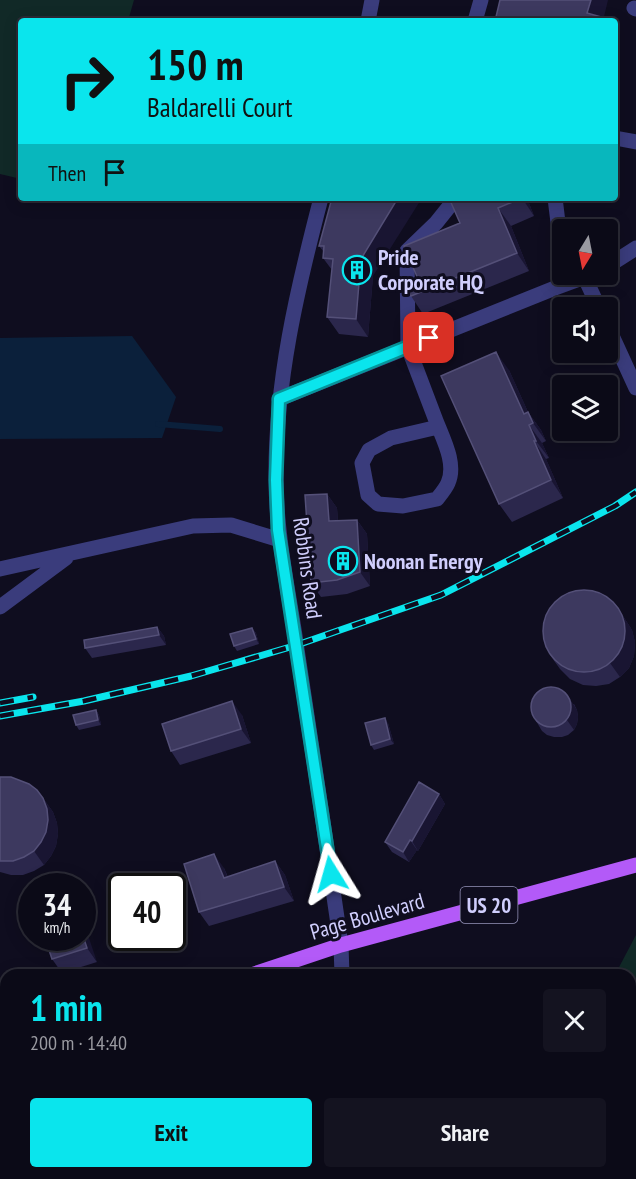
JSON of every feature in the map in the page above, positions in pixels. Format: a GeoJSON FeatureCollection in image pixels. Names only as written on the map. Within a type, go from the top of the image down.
{"type":"FeatureCollection","features":[{"type":"Feature","properties":{"kind":"main road","name":"Page Boulevard"},"geometry":{"type":"LineString","coordinates":[[269,969],[341,945],[636,865]]}},
{"type":"Feature","properties":{"kind":"street"},"geometry":{"type":"LineString","coordinates":[[369,18],[372,0]]}},
{"type":"Feature","properties":{"kind":"street"},"geometry":{"type":"LineString","coordinates":[[476,18],[481,0]]}},
{"type":"Feature","properties":{"kind":"street"},"geometry":{"type":"LineString","coordinates":[[618,139],[636,142]]}},
{"type":"Feature","properties":{"kind":"street","name":"Robbins Road"},"geometry":{"type":"LineString","coordinates":[[320,201],[286,349],[279,399],[276,480],[280,540],[341,945],[342,969]]}},
{"type":"Feature","properties":{"kind":"street"},"geometry":{"type":"LineString","coordinates":[[438,427],[391,438],[369,450],[362,463],[368,495],[378,504],[403,506],[437,499],[448,482],[451,463],[438,427],[408,347],[407,251],[436,223],[454,201]]}},
{"type":"Feature","properties":{"kind":"street"},"geometry":{"type":"LineString","coordinates":[[555,201],[558,219]]}},
{"type":"Feature","properties":{"kind":"street"},"geometry":{"type":"LineString","coordinates":[[618,260],[636,248]]}},
{"type":"Feature","properties":{"kind":"street"},"geometry":{"type":"LineString","coordinates":[[279,399],[555,285]]}},
{"type":"Feature","properties":{"kind":"street"},"geometry":{"type":"LineString","coordinates":[[618,349],[636,388]]}},
{"type":"Feature","properties":{"kind":"street"},"geometry":{"type":"LineString","coordinates":[[0,569],[193,526],[231,525],[280,540]]}},
{"type":"Feature","properties":{"kind":"street"},"geometry":{"type":"LineString","coordinates":[[0,607],[70,554]]}},
{"type":"Feature","properties":{"kind":"green space"},"geometry":{"type":"Polygon","coordinates":[[[0,0],[134,0],[129,18],[18,18],[18,178],[0,174],[0,0]]]}},
{"type":"Feature","properties":{"kind":"green space"},"geometry":{"type":"Polygon","coordinates":[[[636,935],[636,969],[618,969],[636,935]]]}},
{"type":"Feature","properties":{"kind":"water"},"geometry":{"type":"Polygon","coordinates":[[[132,336],[176,397],[162,438],[0,439],[0,338],[132,336]]]}},
{"type":"Feature","properties":{"kind":"building"},"geometry":{"type":"Polygon","coordinates":[[[500,0],[591,0],[587,13],[605,18],[496,18],[500,0]]]}},
{"type":"Feature","properties":{"kind":"building"},"geometry":{"type":"Polygon","coordinates":[[[331,201],[396,201],[361,259],[356,319],[327,317],[333,259],[323,258],[324,246],[319,246],[331,201]]]}},
{"type":"Feature","properties":{"kind":"building"},"geometry":{"type":"Polygon","coordinates":[[[450,201],[515,201],[498,208],[517,253],[411,296],[406,284],[418,279],[404,246],[460,223],[450,201]]]}},
{"type":"Feature","properties":{"kind":"building"},"geometry":{"type":"Polygon","coordinates":[[[496,352],[524,414],[528,412],[533,423],[529,425],[536,441],[534,441],[551,480],[499,504],[441,376],[496,352]]]}},
{"type":"Feature","properties":{"kind":"building","name":"Noonan Energy"},"geometry":{"type":"Polygon","coordinates":[[[327,494],[329,521],[357,520],[360,572],[337,580],[311,583],[305,495],[327,494]]]}},
{"type":"Feature","properties":{"kind":"building"},"geometry":{"type":"Polygon","coordinates":[[[584,590],[600,593],[613,602],[622,615],[625,631],[622,647],[613,660],[600,669],[584,672],[568,669],[555,660],[546,647],[543,631],[546,615],[555,602],[568,593],[584,590]]]}},
{"type":"Feature","properties":{"kind":"building"},"geometry":{"type":"Polygon","coordinates":[[[157,627],[159,635],[85,648],[84,640],[157,627]]]}},
{"type":"Feature","properties":{"kind":"building"},"geometry":{"type":"Polygon","coordinates":[[[252,628],[256,639],[234,646],[230,634],[252,628]]]}},
{"type":"Feature","properties":{"kind":"building"},"geometry":{"type":"Polygon","coordinates":[[[551,687],[559,688],[565,693],[570,699],[570,715],[565,721],[559,726],[551,727],[543,726],[537,721],[532,715],[531,707],[532,699],[537,693],[543,688],[551,687]]]}},
{"type":"Feature","properties":{"kind":"building"},"geometry":{"type":"Polygon","coordinates":[[[232,701],[241,729],[171,751],[162,724],[232,701]]]}},
{"type":"Feature","properties":{"kind":"building"},"geometry":{"type":"Polygon","coordinates":[[[96,710],[98,720],[76,725],[73,715],[96,710]]]}},
{"type":"Feature","properties":{"kind":"building"},"geometry":{"type":"Polygon","coordinates":[[[385,718],[390,739],[371,745],[365,723],[385,718]]]}},
{"type":"Feature","properties":{"kind":"building"},"geometry":{"type":"Polygon","coordinates":[[[0,777],[11,777],[29,784],[43,798],[47,809],[46,832],[41,842],[34,851],[13,861],[0,861],[0,777]]]}},
{"type":"Feature","properties":{"kind":"building"},"geometry":{"type":"Polygon","coordinates":[[[419,782],[439,794],[412,841],[410,840],[403,852],[385,842],[419,782]]]}},
{"type":"Feature","properties":{"kind":"building"},"geometry":{"type":"Polygon","coordinates":[[[214,854],[224,878],[275,861],[284,887],[199,912],[184,864],[214,854]]]}},
{"type":"Feature","properties":{"kind":"building"},"geometry":{"type":"Polygon","coordinates":[[[49,951],[77,951],[52,959],[49,951]]]}},
{"type":"Feature","properties":{"kind":"waterway"},"geometry":{"type":"LineString","coordinates":[[158,424],[220,429]]}},
{"type":"Feature","properties":{"kind":"railway"},"geometry":{"type":"LineString","coordinates":[[0,716],[84,701],[191,676],[297,645],[441,595],[615,506],[636,492]]}},
{"type":"Feature","properties":{"kind":"railway"},"geometry":{"type":"LineString","coordinates":[[0,703],[33,697]]}},
{"type":"Feature","properties":{"kind":"place","name":"Pride Corporate HQ"},"geometry":{"type":"Point","coordinates":[357,270]}},
{"type":"Feature","properties":{"kind":"place","name":"Noonan Energy"},"geometry":{"type":"Point","coordinates":[343,561]}},
{"type":"Feature","properties":{"kind":"route"},"geometry":{"type":"LineString","coordinates":[[331,874],[278,530],[276,480],[279,399],[429,338]]}}]}
